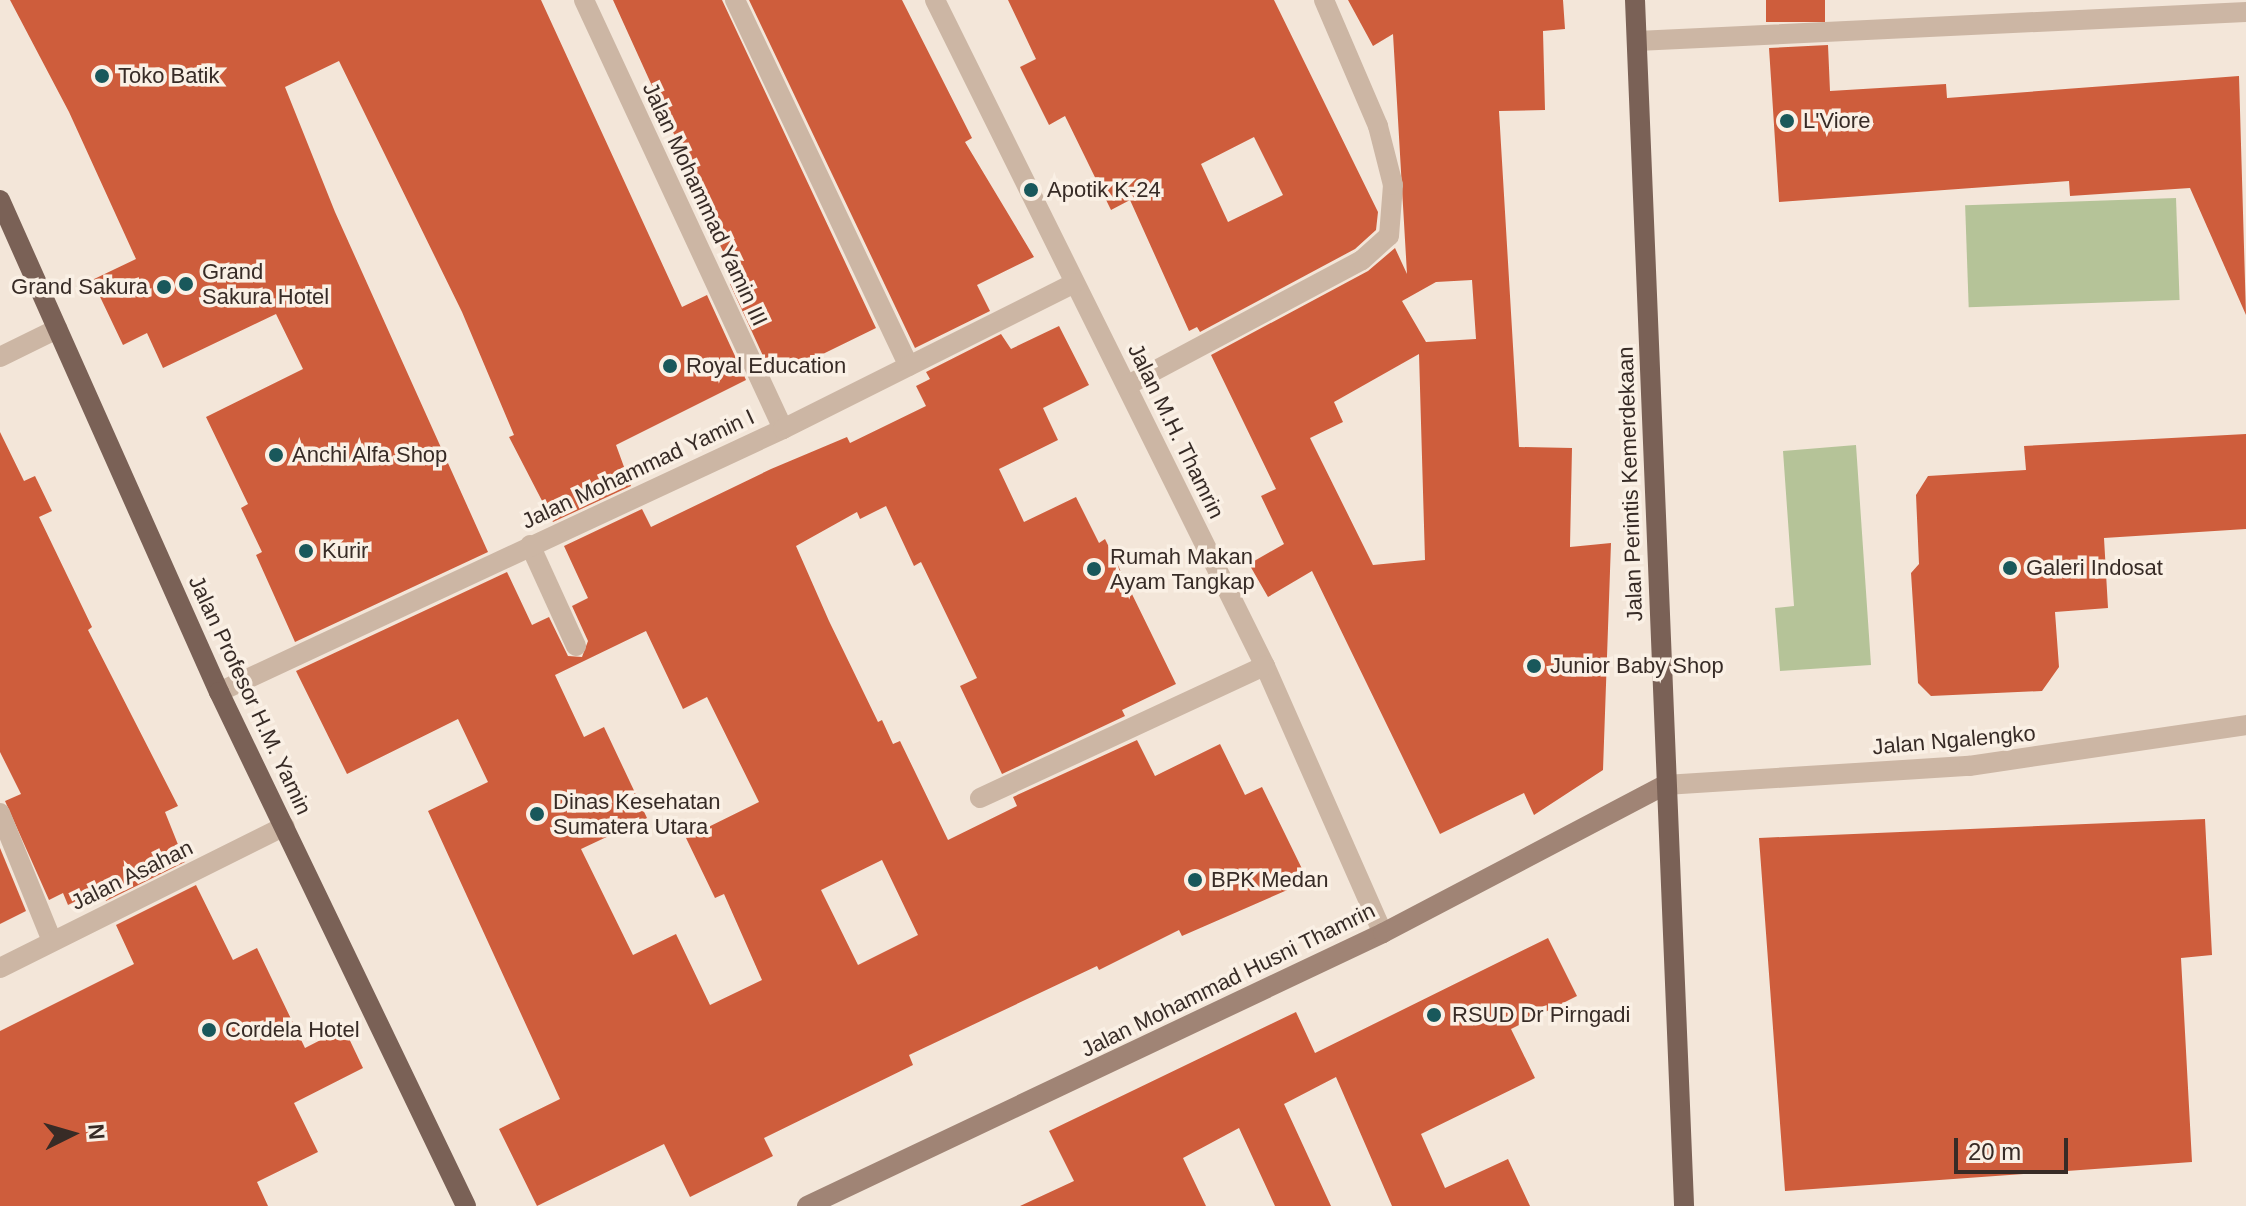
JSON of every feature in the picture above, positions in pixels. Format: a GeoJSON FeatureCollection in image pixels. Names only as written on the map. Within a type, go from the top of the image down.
{"type":"FeatureCollection","features":[{"type":"Feature","properties":{"kind":"main road","name":"Jalan Perintis Kemerdekaan"},"geometry":{"type":"LineString","coordinates":[[1635,0],[1684,1206]]}},
{"type":"Feature","properties":{"kind":"main road","name":"Jalan Profesor H.M. Yamin"},"geometry":{"type":"LineString","coordinates":[[0,200],[219,692],[466,1206]]}},
{"type":"Feature","properties":{"kind":"main road","name":"Jalan Mohammad Husni Thamrin"},"geometry":{"type":"LineString","coordinates":[[807,1206],[1383,933],[1665,785]]}},
{"type":"Feature","properties":{"kind":"street","name":"Jalan Mohammad Yamin III"},"geometry":{"type":"LineString","coordinates":[[584,0],[783,429]]}},
{"type":"Feature","properties":{"kind":"street"},"geometry":{"type":"LineString","coordinates":[[735,0],[909,366]]}},
{"type":"Feature","properties":{"kind":"street","name":"Jalan M.H. Thamrin"},"geometry":{"type":"LineString","coordinates":[[935,0],[1265,666],[1383,933]]}},
{"type":"Feature","properties":{"kind":"street"},"geometry":{"type":"LineString","coordinates":[[1128,385],[1362,260],[1389,236],[1393,185],[1378,126],[1324,0]]}},
{"type":"Feature","properties":{"kind":"street"},"geometry":{"type":"LineString","coordinates":[[1637,41],[2246,12]]}},
{"type":"Feature","properties":{"kind":"street","name":"Jalan Mohammad Yamin I"},"geometry":{"type":"LineString","coordinates":[[219,692],[783,429],[1074,283]]}},
{"type":"Feature","properties":{"kind":"street"},"geometry":{"type":"LineString","coordinates":[[0,357],[57,329]]}},
{"type":"Feature","properties":{"kind":"street"},"geometry":{"type":"LineString","coordinates":[[530,545],[576,646]]}},
{"type":"Feature","properties":{"kind":"street"},"geometry":{"type":"LineString","coordinates":[[980,798],[1265,666]]}},
{"type":"Feature","properties":{"kind":"street","name":"Jalan Ngalengko"},"geometry":{"type":"LineString","coordinates":[[1665,785],[1969,766],[2246,725]]}},
{"type":"Feature","properties":{"kind":"street"},"geometry":{"type":"LineString","coordinates":[[0,813],[52,941]]}},
{"type":"Feature","properties":{"kind":"street","name":"Jalan Asahan"},"geometry":{"type":"LineString","coordinates":[[0,968],[285,826]]}},
{"type":"Feature","properties":{"kind":"green space"},"geometry":{"type":"Polygon","coordinates":[[[2176,198],[2180,300],[1969,307],[1965,205],[2176,198]]]}},
{"type":"Feature","properties":{"kind":"green space"},"geometry":{"type":"Polygon","coordinates":[[[1856,445],[1871,665],[1780,671],[1775,608],[1794,606],[1783,451],[1856,445]]]}},
{"type":"Feature","properties":{"kind":"building"},"geometry":{"type":"Polygon","coordinates":[[[10,0],[541,0],[682,307],[707,295],[746,380],[616,445],[631,486],[553,522],[509,437],[514,435],[462,312],[339,61],[285,87],[335,212],[488,552],[295,642],[256,555],[262,552],[241,508],[248,504],[206,417],[303,369],[276,314],[163,368],[147,333],[123,345],[92,280],[136,259],[69,112],[10,0]]]}},
{"type":"Feature","properties":{"kind":"building"},"geometry":{"type":"Polygon","coordinates":[[[613,0],[722,0],[876,328],[786,372],[781,363],[769,369],[730,284],[737,280],[698,200],[703,198],[613,0]]]}},
{"type":"Feature","properties":{"kind":"building"},"geometry":{"type":"Polygon","coordinates":[[[749,0],[902,0],[972,138],[965,142],[1034,257],[977,285],[990,311],[915,348],[749,0]]]}},
{"type":"Feature","properties":{"kind":"building"},"geometry":{"type":"Polygon","coordinates":[[[1008,0],[1274,0],[1378,212],[1376,230],[1355,249],[1200,332],[1197,327],[1189,331],[1130,200],[1111,210],[1065,116],[1049,125],[1020,67],[1036,59],[1008,0]],[[1254,137],[1201,164],[1228,222],[1283,195],[1254,137]]]}},
{"type":"Feature","properties":{"kind":"building"},"geometry":{"type":"Polygon","coordinates":[[[1348,0],[1563,0],[1565,29],[1543,31],[1545,110],[1499,111],[1519,447],[1572,448],[1570,547],[1611,543],[1603,770],[1534,815],[1524,793],[1440,834],[1312,571],[1268,597],[1249,564],[1284,544],[1261,496],[1276,489],[1211,355],[1368,271],[1395,248],[1407,274],[1393,34],[1373,46],[1348,0]],[[1472,280],[1436,282],[1402,301],[1426,342],[1476,339],[1472,280]],[[1419,354],[1334,402],[1343,422],[1310,438],[1373,565],[1425,560],[1419,354]]]}},
{"type":"Feature","properties":{"kind":"building"},"geometry":{"type":"Polygon","coordinates":[[[1766,0],[1825,0],[1825,22],[1766,22],[1766,0]]]}},
{"type":"Feature","properties":{"kind":"building"},"geometry":{"type":"Polygon","coordinates":[[[1828,45],[1830,91],[1946,84],[1947,98],[2239,76],[2246,315],[2190,188],[2070,196],[2069,181],[1779,202],[1769,48],[1828,45]]]}},
{"type":"Feature","properties":{"kind":"building"},"geometry":{"type":"Polygon","coordinates":[[[1059,326],[1089,385],[1043,408],[1058,440],[999,469],[1024,522],[1076,497],[1099,543],[1105,539],[1176,684],[1122,710],[1125,716],[1002,774],[960,686],[977,678],[921,562],[914,566],[886,506],[860,519],[857,512],[796,546],[878,722],[882,720],[893,744],[900,741],[948,840],[1017,806],[1013,797],[1137,740],[1155,776],[1220,744],[1245,795],[1262,787],[1308,881],[1182,936],[1179,930],[1099,970],[1097,966],[909,1055],[913,1065],[764,1138],[773,1156],[690,1197],[664,1144],[537,1206],[499,1129],[560,1099],[428,811],[488,782],[458,719],[347,774],[296,671],[507,572],[532,625],[549,617],[568,656],[582,657],[588,641],[572,606],[588,598],[564,546],[642,509],[651,527],[771,469],[847,437],[850,443],[926,406],[916,386],[930,379],[926,372],[1001,334],[1011,349],[1059,326]],[[646,631],[555,675],[584,737],[604,727],[647,818],[581,849],[633,955],[676,934],[710,1005],[762,980],[724,894],[715,898],[686,838],[759,802],[707,697],[683,709],[646,631]],[[882,860],[821,890],[858,965],[918,935],[882,860]]]}},
{"type":"Feature","properties":{"kind":"building"},"geometry":{"type":"Polygon","coordinates":[[[0,432],[24,481],[35,476],[52,511],[39,517],[92,627],[88,630],[178,806],[165,812],[185,862],[106,901],[100,889],[68,905],[63,893],[49,900],[5,801],[21,794],[0,752],[0,432]]]}},
{"type":"Feature","properties":{"kind":"building","name":"Galeri Indosat"},"geometry":{"type":"Polygon","coordinates":[[[2246,434],[2246,529],[2104,538],[2108,608],[2055,612],[2059,667],[2042,691],[1931,696],[1918,683],[1911,573],[1919,564],[1916,495],[1928,476],[2026,470],[2024,446],[2246,434]]]}},
{"type":"Feature","properties":{"kind":"building"},"geometry":{"type":"Polygon","coordinates":[[[2205,819],[2212,955],[2181,958],[2192,1162],[1785,1191],[1759,838],[2205,819]]]}},
{"type":"Feature","properties":{"kind":"building"},"geometry":{"type":"Polygon","coordinates":[[[0,848],[26,911],[0,924],[0,848]]]}},
{"type":"Feature","properties":{"kind":"building"},"geometry":{"type":"Polygon","coordinates":[[[196,885],[233,960],[257,948],[305,1048],[344,1028],[363,1068],[294,1103],[318,1152],[257,1182],[268,1206],[0,1206],[0,1031],[134,964],[116,925],[196,885]]]}},
{"type":"Feature","properties":{"kind":"building"},"geometry":{"type":"Polygon","coordinates":[[[1548,938],[1577,996],[1511,1029],[1535,1078],[1421,1134],[1445,1188],[1508,1159],[1530,1206],[1392,1206],[1336,1077],[1284,1104],[1331,1206],[1275,1206],[1239,1128],[1183,1158],[1206,1206],[1020,1206],[1074,1181],[1049,1131],[1296,1012],[1315,1053],[1548,938]]]}},
{"type":"Feature","properties":{"kind":"place","name":"Toko Batik"},"geometry":{"type":"Point","coordinates":[102,76]}},
{"type":"Feature","properties":{"kind":"place","name":"L'Viore"},"geometry":{"type":"Point","coordinates":[1787,121]}},
{"type":"Feature","properties":{"kind":"place","name":"Apotik K-24"},"geometry":{"type":"Point","coordinates":[1031,190]}},
{"type":"Feature","properties":{"kind":"place","name":"Grand Sakura Hotel"},"geometry":{"type":"Point","coordinates":[186,284]}},
{"type":"Feature","properties":{"kind":"place","name":"Grand Sakura"},"geometry":{"type":"Point","coordinates":[164,287]}},
{"type":"Feature","properties":{"kind":"place","name":"Royal Education"},"geometry":{"type":"Point","coordinates":[670,366]}},
{"type":"Feature","properties":{"kind":"place","name":"Anchi Alfa Shop"},"geometry":{"type":"Point","coordinates":[276,455]}},
{"type":"Feature","properties":{"kind":"place","name":"Kurir"},"geometry":{"type":"Point","coordinates":[306,551]}},
{"type":"Feature","properties":{"kind":"place","name":"Galeri Indosat"},"geometry":{"type":"Point","coordinates":[2010,568]}},
{"type":"Feature","properties":{"kind":"place","name":"Rumah Makan Ayam Tangkap"},"geometry":{"type":"Point","coordinates":[1094,569]}},
{"type":"Feature","properties":{"kind":"place","name":"Junior Baby Shop"},"geometry":{"type":"Point","coordinates":[1534,666]}},
{"type":"Feature","properties":{"kind":"place","name":"Dinas Kesehatan Sumatera Utara"},"geometry":{"type":"Point","coordinates":[537,814]}},
{"type":"Feature","properties":{"kind":"place","name":"BPK Medan"},"geometry":{"type":"Point","coordinates":[1195,880]}},
{"type":"Feature","properties":{"kind":"place","name":"RSUD Dr Pirngadi"},"geometry":{"type":"Point","coordinates":[1434,1015]}},
{"type":"Feature","properties":{"kind":"place","name":"Cordela Hotel"},"geometry":{"type":"Point","coordinates":[209,1030]}}]}
